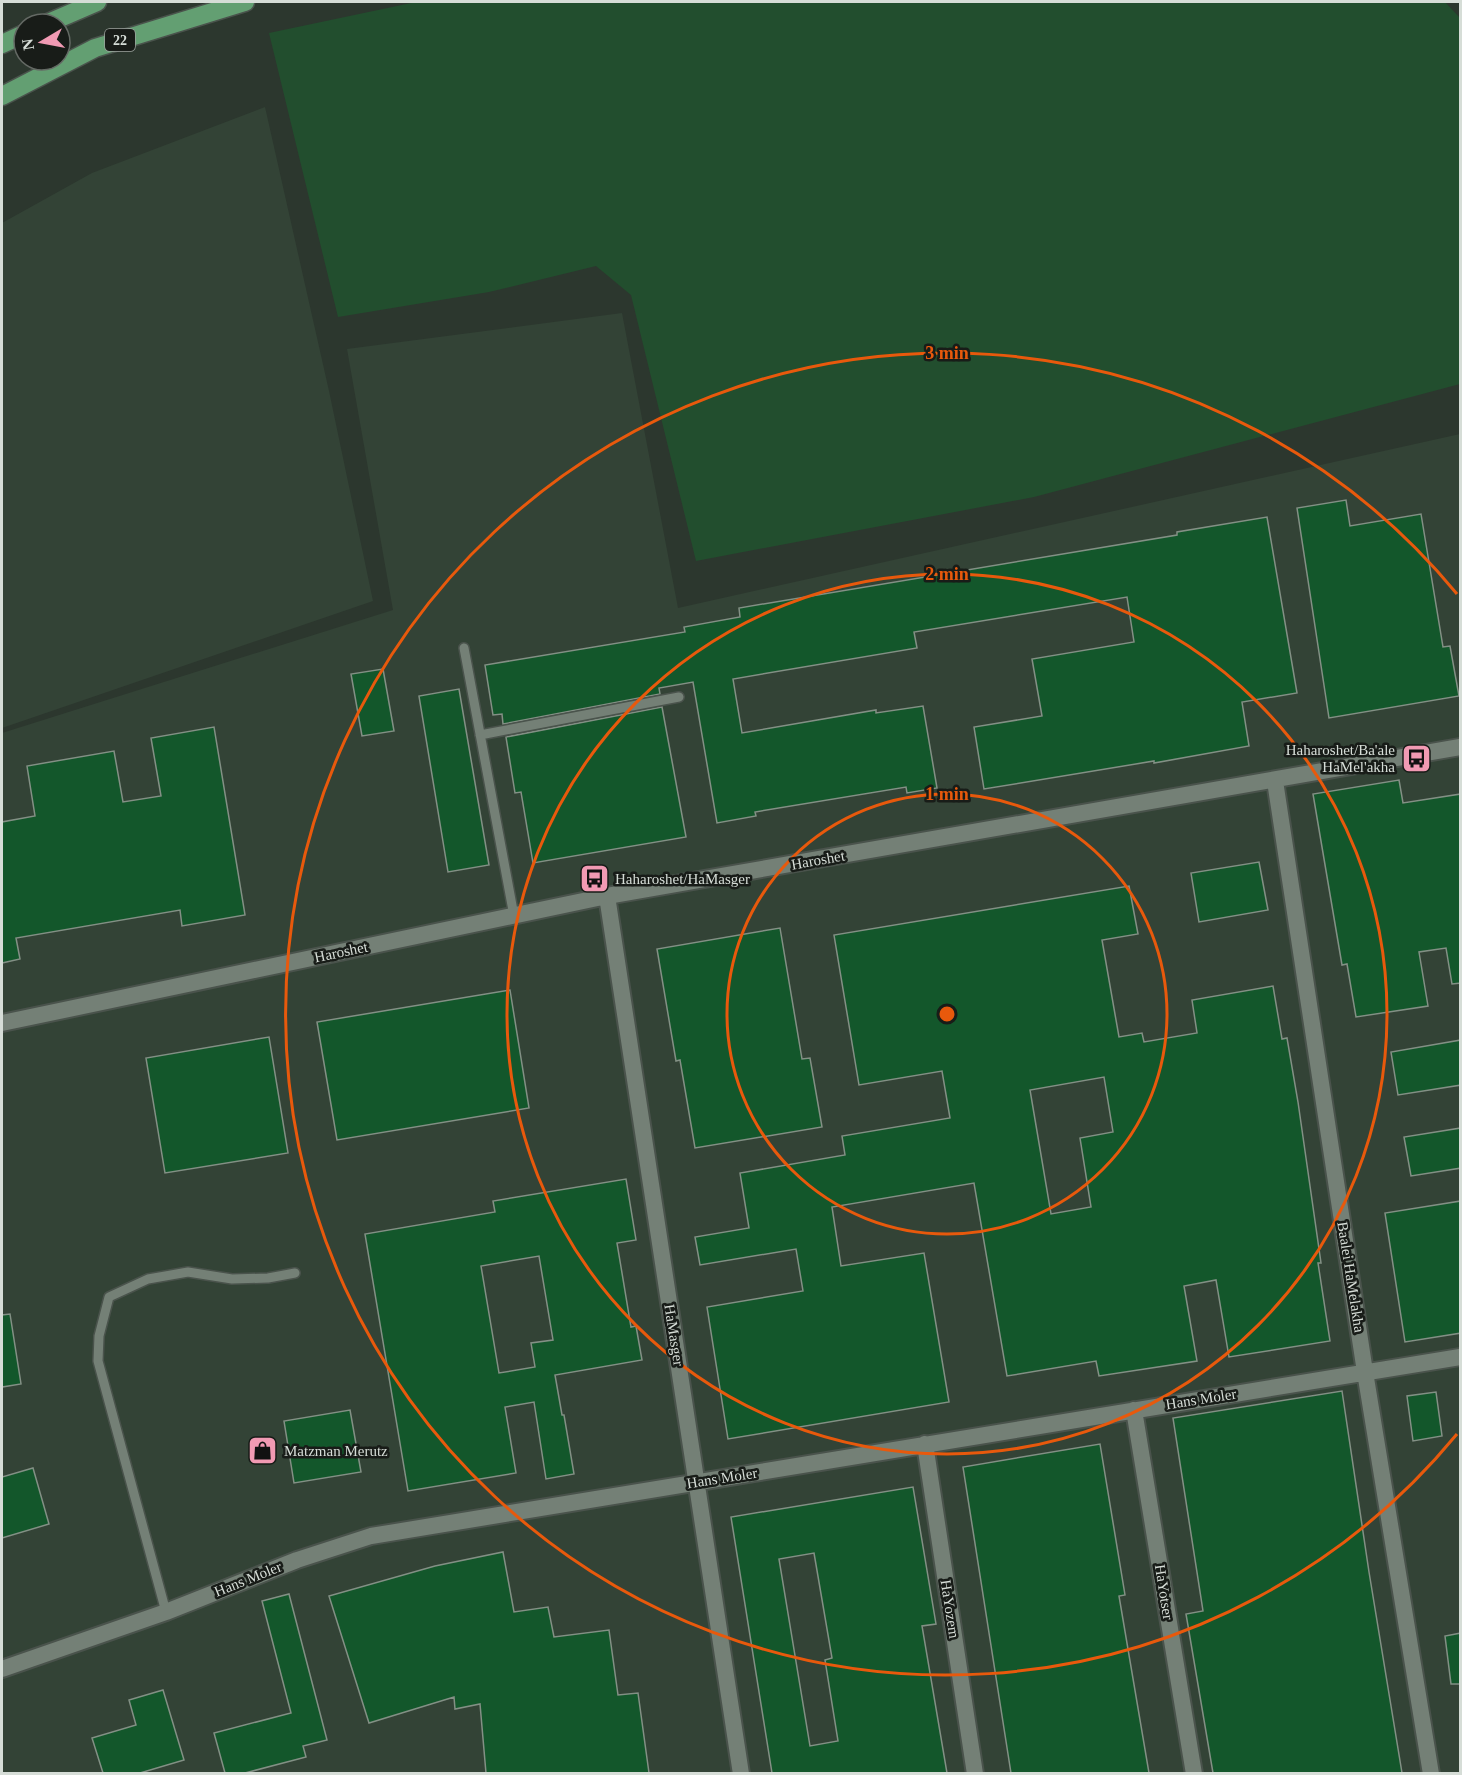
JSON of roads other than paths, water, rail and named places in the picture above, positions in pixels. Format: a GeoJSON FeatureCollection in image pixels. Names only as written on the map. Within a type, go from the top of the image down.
{"type":"FeatureCollection","features":[{"type":"Feature","properties":{"kind":"highway"},"geometry":{"type":"LineString","coordinates":[[72,13],[97,2]]}},
{"type":"Feature","properties":{"kind":"highway","name":"22"},"geometry":{"type":"LineString","coordinates":[[2,96],[95,48],[245,2]]}},
{"type":"Feature","properties":{"kind":"street","name":"Haroshet"},"geometry":{"type":"LineString","coordinates":[[2,1023],[607,896],[1461,747]]}},
{"type":"Feature","properties":{"kind":"street","name":"Baalei HaMelakha"},"geometry":{"type":"LineString","coordinates":[[1275,780],[1365,1372],[1431,1773]]}},
{"type":"Feature","properties":{"kind":"street","name":"HaMasger"},"geometry":{"type":"LineString","coordinates":[[607,896],[741,1773]]}},
{"type":"Feature","properties":{"kind":"street","name":"Hans Moler"},"geometry":{"type":"LineString","coordinates":[[2,1669],[166,1612],[297,1560],[371,1536],[1461,1357]]}},
{"type":"Feature","properties":{"kind":"street","name":"HaYotser"},"geometry":{"type":"LineString","coordinates":[[1134,1410],[1194,1773]]}},
{"type":"Feature","properties":{"kind":"street","name":"HaYozem"},"geometry":{"type":"LineString","coordinates":[[925,1444],[975,1773]]}},
{"type":"Feature","properties":{"kind":"lane"},"geometry":{"type":"LineString","coordinates":[[464,648],[514,916]]}},
{"type":"Feature","properties":{"kind":"lane"},"geometry":{"type":"LineString","coordinates":[[480,735],[679,697]]}},
{"type":"Feature","properties":{"kind":"lane"},"geometry":{"type":"LineString","coordinates":[[166,1612],[98,1361],[99,1336],[109,1298],[148,1279],[188,1272],[232,1279],[268,1278],[295,1273]]}},
{"type":"Feature","properties":{"kind":"place","name":"Haharoshet/Ba'ale HaMel'akha"},"geometry":{"type":"Point","coordinates":[1416,759]}},
{"type":"Feature","properties":{"kind":"place","name":"Haharoshet/HaMasger"},"geometry":{"type":"Point","coordinates":[594,879]}},
{"type":"Feature","properties":{"kind":"place","name":"Matzman Merutz"},"geometry":{"type":"Point","coordinates":[263,1451]}}]}
